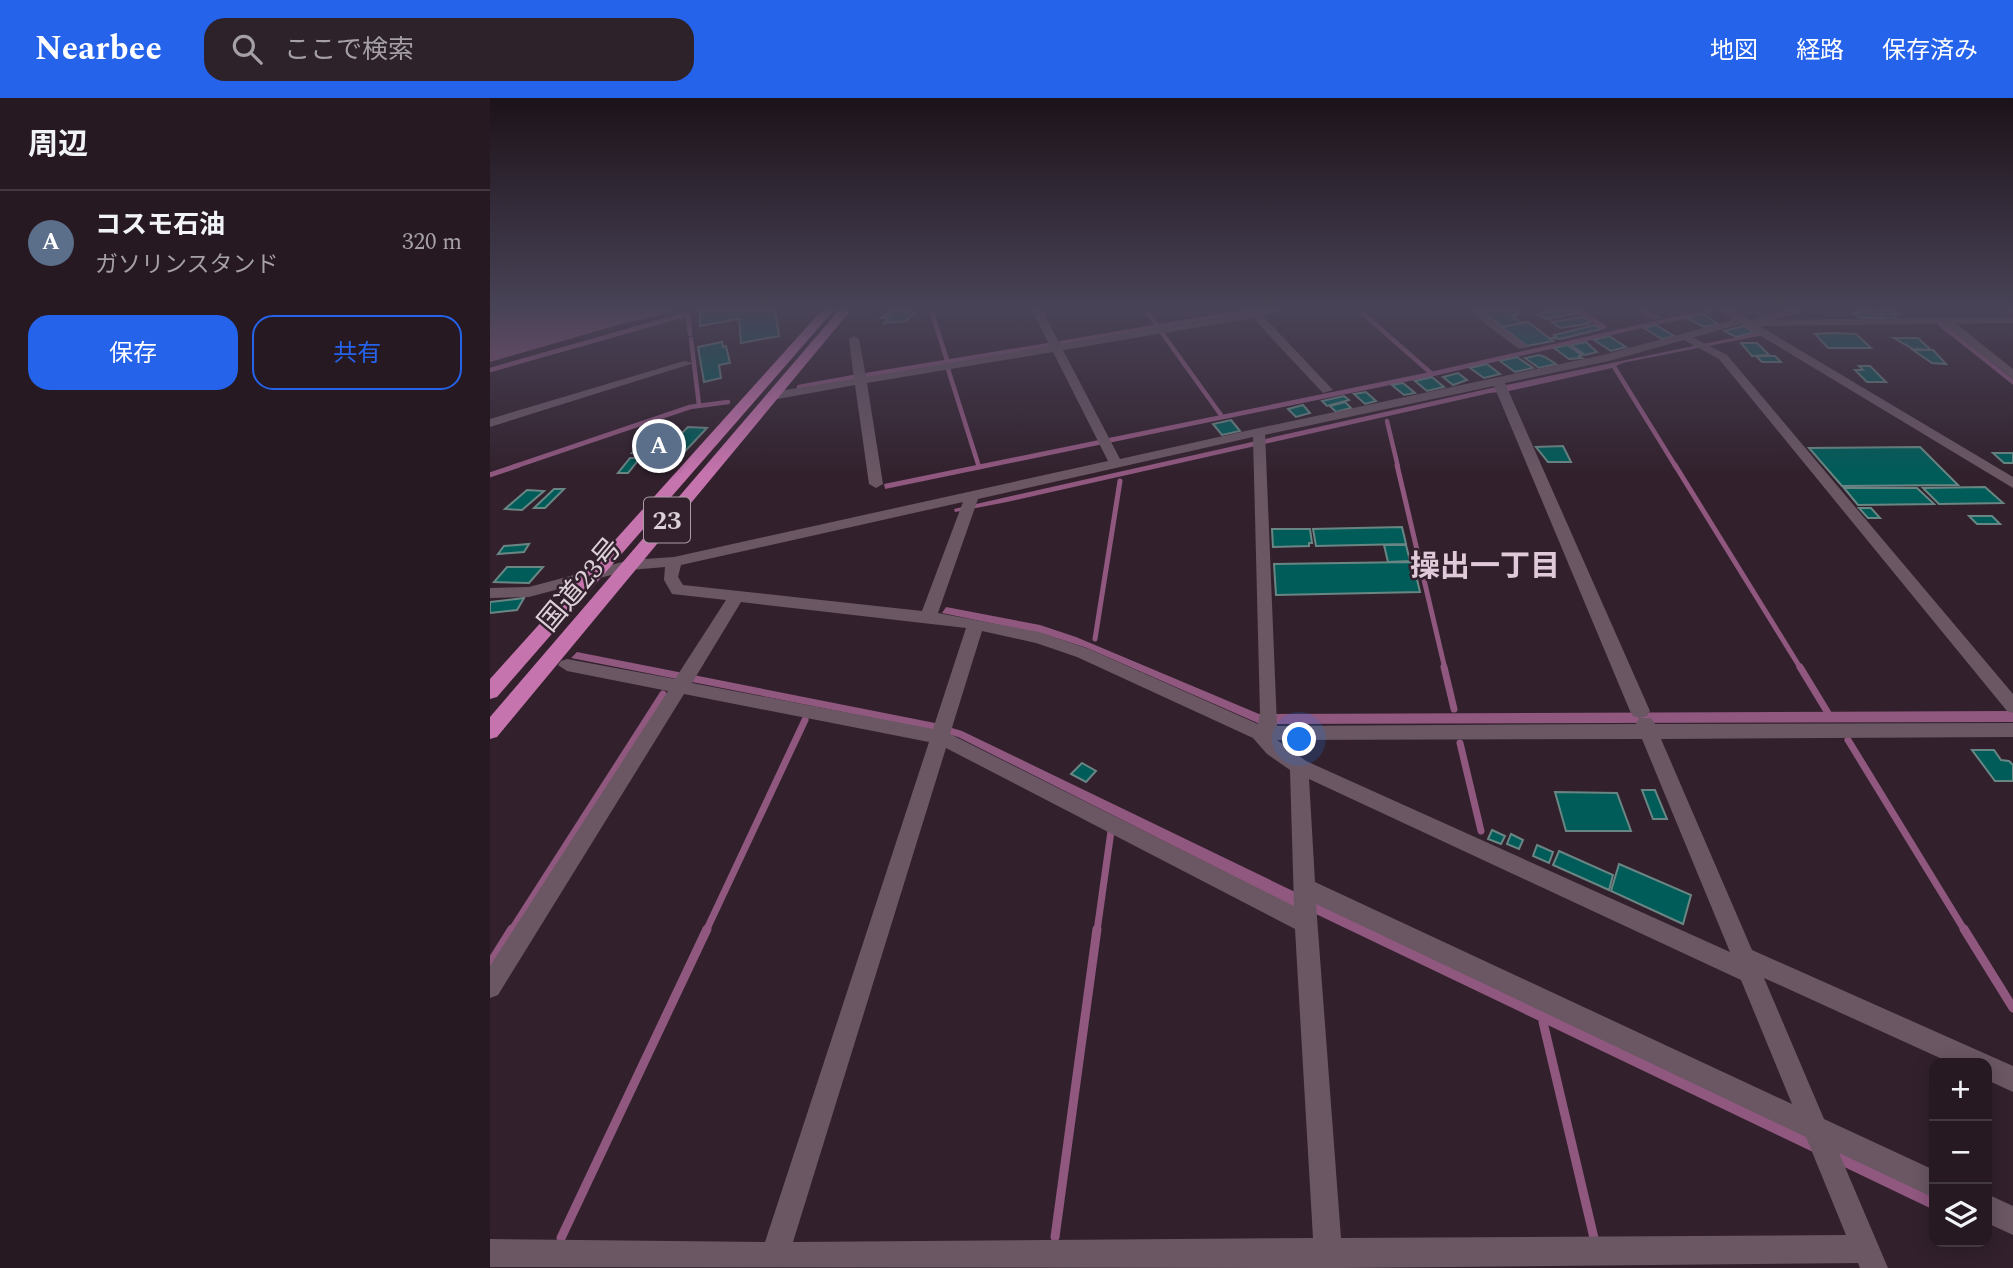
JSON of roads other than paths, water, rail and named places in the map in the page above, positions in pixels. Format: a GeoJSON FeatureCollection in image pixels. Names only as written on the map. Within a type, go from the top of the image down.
{"type":"FeatureCollection","features":[{"type":"Feature","properties":{"kind":"highway","name":"国道23号"},"geometry":{"type":"LineString","coordinates":[[490,692],[780,365]]}},
{"type":"Feature","properties":{"kind":"highway","name":"国道23号"},"geometry":{"type":"LineString","coordinates":[[490,731],[799,365]]}},
{"type":"Feature","properties":{"kind":"street"},"geometry":{"type":"LineString","coordinates":[[490,424],[683,365]]}},
{"type":"Feature","properties":{"kind":"street"},"geometry":{"type":"LineString","coordinates":[[858,365],[876,484]]}},
{"type":"Feature","properties":{"kind":"street"},"geometry":{"type":"LineString","coordinates":[[772,396],[957,365]]}},
{"type":"Feature","properties":{"kind":"street"},"geometry":{"type":"LineString","coordinates":[[1064,365],[1116,464]]}},
{"type":"Feature","properties":{"kind":"street"},"geometry":{"type":"LineString","coordinates":[[1303,365],[1327,390]]}},
{"type":"Feature","properties":{"kind":"street"},"geometry":{"type":"LineString","coordinates":[[490,593],[529,592],[629,565],[674,562],[969,504],[1116,464],[1259,440],[1500,387],[1583,365]]}},
{"type":"Feature","properties":{"kind":"street"},"geometry":{"type":"LineString","coordinates":[[1729,365],[2013,706]]}},
{"type":"Feature","properties":{"kind":"street"},"geometry":{"type":"LineString","coordinates":[[1819,365],[2013,483]]}},
{"type":"Feature","properties":{"kind":"street"},"geometry":{"type":"LineString","coordinates":[[490,1253],[773,1262],[1870,1259],[1748,965],[1500,387]]}},
{"type":"Feature","properties":{"kind":"street"},"geometry":{"type":"LineString","coordinates":[[1259,440],[1265,724],[1274,748],[1299,766],[1748,965],[1966,1058]]}},
{"type":"Feature","properties":{"kind":"street"},"geometry":{"type":"LineString","coordinates":[[928,617],[969,504]]}},
{"type":"Feature","properties":{"kind":"street"},"geometry":{"type":"LineString","coordinates":[[674,562],[669,576],[678,590],[928,617],[1039,638],[1265,724],[1645,723],[2013,730]]}},
{"type":"Feature","properties":{"kind":"street"},"geometry":{"type":"LineString","coordinates":[[490,987],[736,598]]}},
{"type":"Feature","properties":{"kind":"street"},"geometry":{"type":"LineString","coordinates":[[773,1262],[976,624]]}},
{"type":"Feature","properties":{"kind":"street"},"geometry":{"type":"LineString","coordinates":[[567,665],[682,681],[942,731],[1306,905],[1817,1129],[1929,1182]]}},
{"type":"Feature","properties":{"kind":"street"},"geometry":{"type":"LineString","coordinates":[[1299,766],[1328,1260]]}},
{"type":"Feature","properties":{"kind":"street"},"geometry":{"type":"LineString","coordinates":[[1992,1069],[2013,1079]]}},
{"type":"Feature","properties":{"kind":"street"},"geometry":{"type":"LineString","coordinates":[[1992,1211],[2013,1221]]}},
{"type":"Feature","properties":{"kind":"waterway"},"geometry":{"type":"LineString","coordinates":[[490,370],[509,365]]}},
{"type":"Feature","properties":{"kind":"waterway"},"geometry":{"type":"LineString","coordinates":[[694,365],[699,405]]}},
{"type":"Feature","properties":{"kind":"waterway"},"geometry":{"type":"LineString","coordinates":[[867,375],[930,365]]}},
{"type":"Feature","properties":{"kind":"waterway"},"geometry":{"type":"LineString","coordinates":[[1185,365],[1221,415]]}},
{"type":"Feature","properties":{"kind":"waterway"},"geometry":{"type":"LineString","coordinates":[[1421,365],[1432,374]]}},
{"type":"Feature","properties":{"kind":"waterway"},"geometry":{"type":"LineString","coordinates":[[1613,365],[1676,467]]}},
{"type":"Feature","properties":{"kind":"waterway"},"geometry":{"type":"LineString","coordinates":[[1991,365],[2013,382]]}},
{"type":"Feature","properties":{"kind":"waterway"},"geometry":{"type":"LineString","coordinates":[[948,369],[979,467]]}},
{"type":"Feature","properties":{"kind":"waterway"},"geometry":{"type":"LineString","coordinates":[[799,387],[854,377]]}},
{"type":"Feature","properties":{"kind":"waterway"},"geometry":{"type":"LineString","coordinates":[[513,467],[690,407],[728,402]]}},
{"type":"Feature","properties":{"kind":"waterway"},"geometry":{"type":"LineString","coordinates":[[1387,421],[1398,467]]}},
{"type":"Feature","properties":{"kind":"waterway"},"geometry":{"type":"LineString","coordinates":[[490,475],[519,465]]}},
{"type":"Feature","properties":{"kind":"waterway"},"geometry":{"type":"LineString","coordinates":[[1397,465],[1445,669]]}},
{"type":"Feature","properties":{"kind":"waterway"},"geometry":{"type":"LineString","coordinates":[[1675,465],[1801,669]]}},
{"type":"Feature","properties":{"kind":"waterway"},"geometry":{"type":"LineString","coordinates":[[1095,639],[1120,481]]}},
{"type":"Feature","properties":{"kind":"waterway"},"geometry":{"type":"LineString","coordinates":[[1444,667],[1454,709]]}},
{"type":"Feature","properties":{"kind":"waterway"},"geometry":{"type":"LineString","coordinates":[[1800,667],[1828,713]]}},
{"type":"Feature","properties":{"kind":"waterway"},"geometry":{"type":"LineString","coordinates":[[511,931],[663,694]]}},
{"type":"Feature","properties":{"kind":"waterway"},"geometry":{"type":"LineString","coordinates":[[706,931],[805,720]]}},
{"type":"Feature","properties":{"kind":"waterway"},"geometry":{"type":"LineString","coordinates":[[1848,740],[1965,931]]}},
{"type":"Feature","properties":{"kind":"waterway"},"geometry":{"type":"LineString","coordinates":[[1460,743],[1481,831]]}},
{"type":"Feature","properties":{"kind":"waterway"},"geometry":{"type":"LineString","coordinates":[[1097,931],[1111,831]]}},
{"type":"Feature","properties":{"kind":"waterway"},"geometry":{"type":"LineString","coordinates":[[490,964],[512,929]]}},
{"type":"Feature","properties":{"kind":"waterway"},"geometry":{"type":"LineString","coordinates":[[561,1238],[707,929]]}},
{"type":"Feature","properties":{"kind":"waterway"},"geometry":{"type":"LineString","coordinates":[[1055,1237],[1097,929]]}},
{"type":"Feature","properties":{"kind":"waterway"},"geometry":{"type":"LineString","coordinates":[[1964,929],[2013,1008]]}},
{"type":"Feature","properties":{"kind":"waterway"},"geometry":{"type":"LineString","coordinates":[[1543,1022],[1594,1238]]}},
{"type":"Feature","properties":{"kind":"place","name":"コスモ石油"},"geometry":{"type":"Point","coordinates":[659,446]}},
{"type":"Feature","properties":{"kind":"district","name":"操出一丁目"},"geometry":{"type":"Point","coordinates":[1485,566]}}]}
